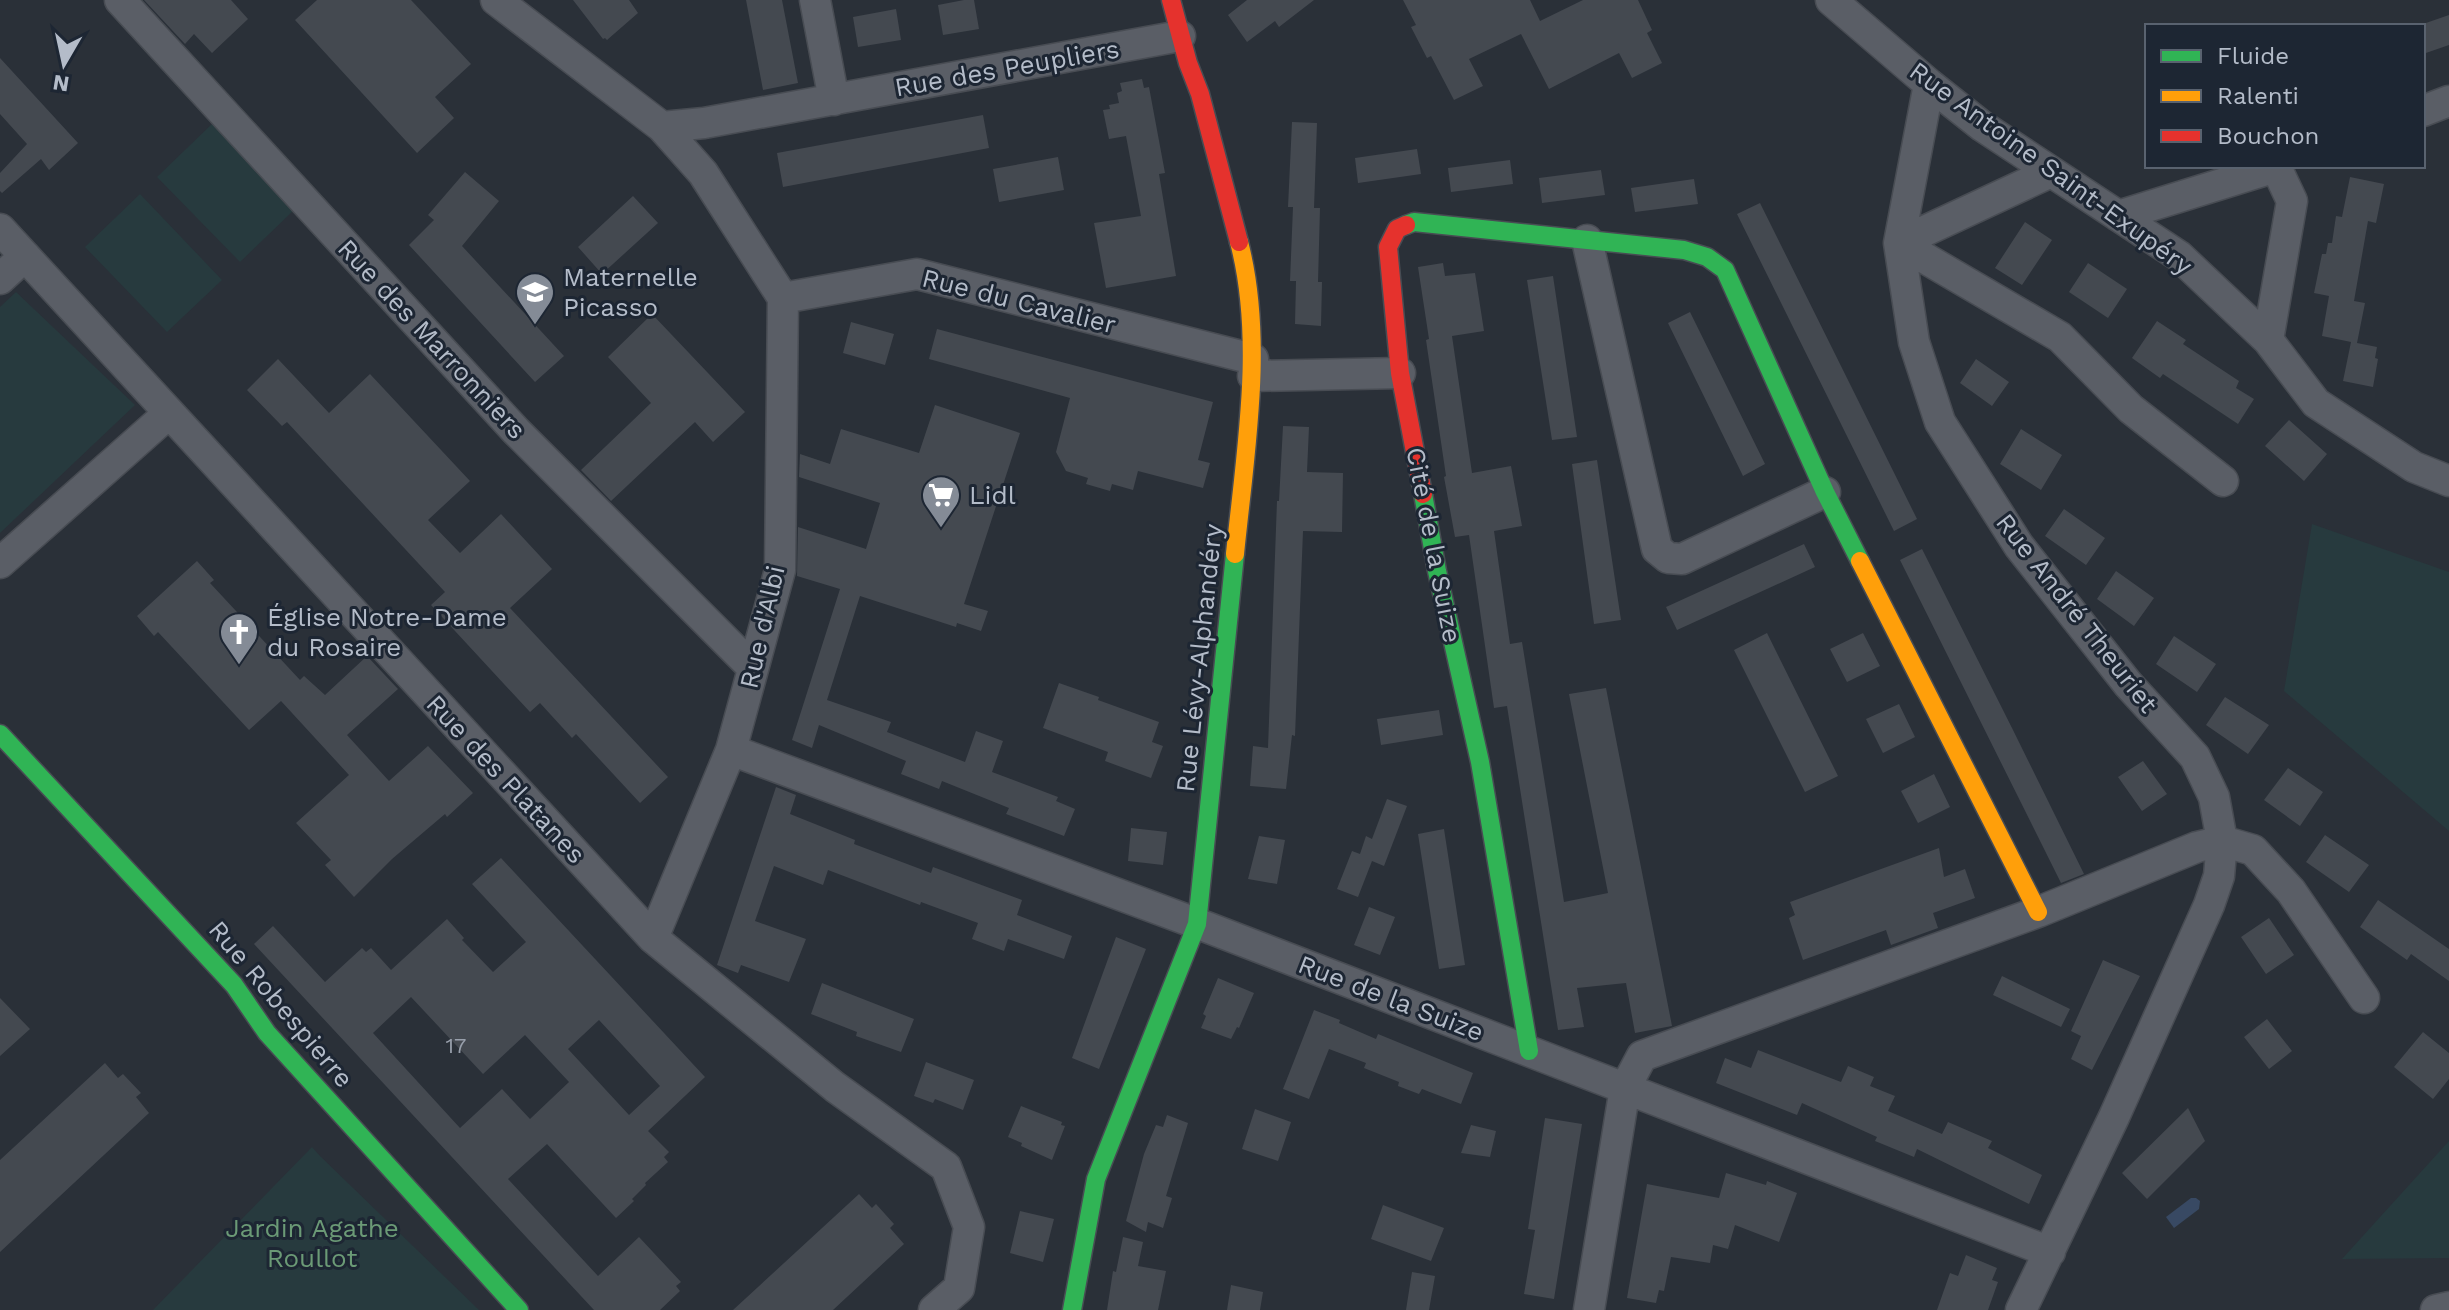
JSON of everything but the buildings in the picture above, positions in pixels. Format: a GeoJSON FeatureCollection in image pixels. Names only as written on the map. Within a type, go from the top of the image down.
{"type":"FeatureCollection","features":[{"type":"Feature","properties":{"kind":"street","name":"Rue des Marronniers"},"geometry":{"type":"LineString","coordinates":[[120,0],[516,431],[753,668]]}},
{"type":"Feature","properties":{"kind":"street"},"geometry":{"type":"LineString","coordinates":[[496,0],[662,127],[703,173],[783,298]]}},
{"type":"Feature","properties":{"kind":"street"},"geometry":{"type":"LineString","coordinates":[[815,0],[834,100]]}},
{"type":"Feature","properties":{"kind":"street","name":"Rue Lévy-Alphandéry"},"geometry":{"type":"LineString","coordinates":[[1072,1310],[1096,1179],[1197,924],[1253,368],[1246,268],[1200,94],[1171,0]]}},
{"type":"Feature","properties":{"kind":"street","name":"Rue Antoine Saint-Exupéry"},"geometry":{"type":"LineString","coordinates":[[1831,0],[1982,126],[2179,256],[2268,340],[2316,403],[2414,467],[2449,481]]}},
{"type":"Feature","properties":{"kind":"street","name":"Rue des Peupliers"},"geometry":{"type":"LineString","coordinates":[[662,127],[704,123],[1180,36]]}},
{"type":"Feature","properties":{"kind":"street","name":"Rue André Theuriet"},"geometry":{"type":"LineString","coordinates":[[1929,84],[1899,243],[1914,342],[1940,422],[2019,546],[2128,684],[2195,757],[2214,797],[2222,841],[2219,876],[2209,905],[2114,1117],[2021,1310]]}},
{"type":"Feature","properties":{"kind":"street"},"geometry":{"type":"LineString","coordinates":[[2425,110],[2449,101]]}},
{"type":"Feature","properties":{"kind":"street"},"geometry":{"type":"LineString","coordinates":[[2118,216],[2275,168]]}},
{"type":"Feature","properties":{"kind":"street"},"geometry":{"type":"LineString","coordinates":[[2268,340],[2292,201],[2278,168]]}},
{"type":"Feature","properties":{"kind":"street"},"geometry":{"type":"LineString","coordinates":[[1899,243],[2051,172]]}},
{"type":"Feature","properties":{"kind":"street","name":"Cité de la Suize"},"geometry":{"type":"LineString","coordinates":[[1529,1051],[1480,762],[1437,571],[1400,373],[1388,247],[1397,229],[1414,222],[1684,250],[1707,257],[1725,270],[1825,492],[2038,912]]}},
{"type":"Feature","properties":{"kind":"street","name":"Rue des Platanes"},"geometry":{"type":"LineString","coordinates":[[0,229],[653,938],[835,1087],[946,1167],[969,1227],[959,1288],[934,1310]]}},
{"type":"Feature","properties":{"kind":"street"},"geometry":{"type":"LineString","coordinates":[[1587,240],[1657,549],[1668,558],[1682,559],[1825,492]]}},
{"type":"Feature","properties":{"kind":"street"},"geometry":{"type":"LineString","coordinates":[[1899,243],[2060,337],[2131,409],[2223,481]]}},
{"type":"Feature","properties":{"kind":"street"},"geometry":{"type":"LineString","coordinates":[[0,279],[25,256]]}},
{"type":"Feature","properties":{"kind":"street","name":"Rue du Cavalier"},"geometry":{"type":"LineString","coordinates":[[783,298],[917,274],[1253,368],[1400,373]]}},
{"type":"Feature","properties":{"kind":"street","name":"Rue d'Albi"},"geometry":{"type":"LineString","coordinates":[[653,938],[731,750],[780,570],[783,298]]}},
{"type":"Feature","properties":{"kind":"street"},"geometry":{"type":"LineString","coordinates":[[0,563],[168,414]]}},
{"type":"Feature","properties":{"kind":"street","name":"Rue Robespierre"},"geometry":{"type":"LineString","coordinates":[[0,734],[234,985],[267,1033],[519,1310]]}},
{"type":"Feature","properties":{"kind":"street","name":"Rue de la Suize"},"geometry":{"type":"LineString","coordinates":[[731,750],[1197,924],[2050,1252]]}},
{"type":"Feature","properties":{"kind":"street"},"geometry":{"type":"LineString","coordinates":[[1589,1310],[1625,1088],[1642,1056],[2038,912],[2197,847],[2222,841],[2253,850],[2291,891],[2364,998]]}},
{"type":"Feature","properties":{"kind":"street"},"geometry":{"type":"LineString","coordinates":[[2436,1310],[2449,1307]]}},
{"type":"Feature","properties":{"kind":"green space"},"geometry":{"type":"Polygon","coordinates":[[[212,124],[294,210],[240,262],[157,177],[212,124]]]}},
{"type":"Feature","properties":{"kind":"green space"},"geometry":{"type":"Polygon","coordinates":[[[140,194],[222,280],[167,332],[85,247],[140,194]]]}},
{"type":"Feature","properties":{"kind":"green space"},"geometry":{"type":"Polygon","coordinates":[[[16,292],[135,405],[0,533],[0,307],[16,292]]]}},
{"type":"Feature","properties":{"kind":"green space"},"geometry":{"type":"Polygon","coordinates":[[[2312,524],[2449,572],[2449,831],[2284,691],[2312,524]]]}},
{"type":"Feature","properties":{"kind":"green space"},"geometry":{"type":"Polygon","coordinates":[[[2449,1141],[2449,1258],[2342,1259],[2449,1141]]]}},
{"type":"Feature","properties":{"kind":"green space","name":"Jardin Agathe Roullot"},"geometry":{"type":"Polygon","coordinates":[[[312,1147],[320,1156],[479,1310],[153,1310],[312,1147]]]}},
{"type":"Feature","properties":{"kind":"water"},"geometry":{"type":"Polygon","coordinates":[[[2191,1198],[2200,1201],[2199,1209],[2174,1228],[2166,1217],[2191,1198]]]}},
{"type":"Feature","properties":{"kind":"traffic: fast"},"geometry":{"type":"LineString","coordinates":[[1406,225],[1414,222],[1684,250],[1707,257],[1725,270],[1825,492],[1860,561]]}},
{"type":"Feature","properties":{"kind":"traffic: fast"},"geometry":{"type":"LineString","coordinates":[[1423,494],[1480,762],[1529,1051]]}},
{"type":"Feature","properties":{"kind":"traffic: fast"},"geometry":{"type":"LineString","coordinates":[[1072,1310],[1096,1179],[1197,924],[1235,554]]}},
{"type":"Feature","properties":{"kind":"traffic: fast"},"geometry":{"type":"LineString","coordinates":[[0,734],[234,985],[267,1033],[519,1310]]}},
{"type":"Feature","properties":{"kind":"traffic: slow"},"geometry":{"type":"LineString","coordinates":[[1235,554],[1248,437],[1252,358],[1247,280],[1239,242]]}},
{"type":"Feature","properties":{"kind":"traffic: slow"},"geometry":{"type":"LineString","coordinates":[[1860,561],[2038,912]]}},
{"type":"Feature","properties":{"kind":"traffic: jam"},"geometry":{"type":"LineString","coordinates":[[1171,0],[1200,94],[1239,242]]}},
{"type":"Feature","properties":{"kind":"traffic: jam"},"geometry":{"type":"LineString","coordinates":[[1406,225],[1397,229],[1388,247],[1400,373],[1423,494]]}},
{"type":"Feature","properties":{"kind":"place","name":"Maternelle Picasso"},"geometry":{"type":"Point","coordinates":[535,326]}},
{"type":"Feature","properties":{"kind":"place","name":"Lidl"},"geometry":{"type":"Point","coordinates":[941,529]}},
{"type":"Feature","properties":{"kind":"place","name":"Église Notre-Dame du Rosaire"},"geometry":{"type":"Point","coordinates":[239,666]}}]}
